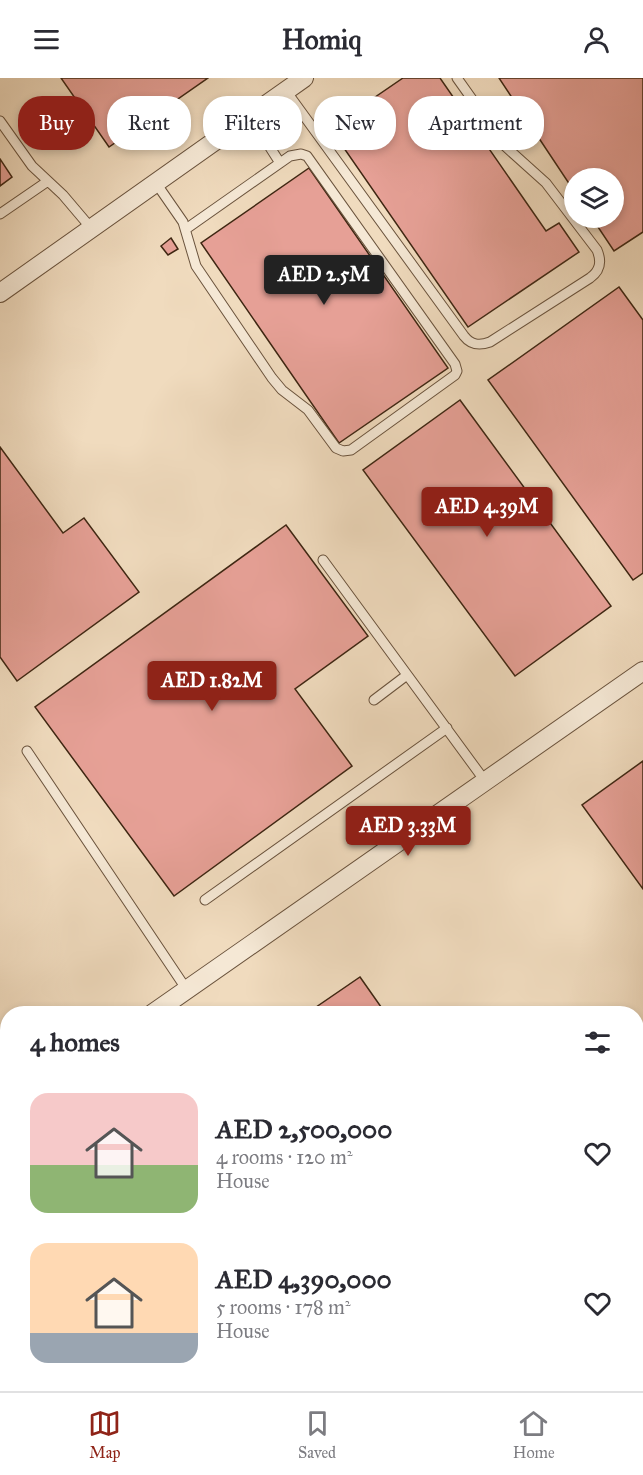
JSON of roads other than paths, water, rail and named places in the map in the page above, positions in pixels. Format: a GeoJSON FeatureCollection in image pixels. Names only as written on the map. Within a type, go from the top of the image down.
{"type":"FeatureCollection","features":[{"type":"Feature","properties":{"kind":"street"},"geometry":{"type":"LineString","coordinates":[[279,96],[304,78]]}},
{"type":"Feature","properties":{"kind":"street"},"geometry":{"type":"LineString","coordinates":[[0,293],[203,150]]}},
{"type":"Feature","properties":{"kind":"street"},"geometry":{"type":"LineString","coordinates":[[164,1006],[643,671]]}},
{"type":"Feature","properties":{"kind":"lane"},"geometry":{"type":"LineString","coordinates":[[286,91],[464,336],[478,345],[490,342],[590,278],[595,274],[600,262],[597,250],[546,183],[506,147],[457,78]]}},
{"type":"Feature","properties":{"kind":"lane"},"geometry":{"type":"LineString","coordinates":[[0,121],[25,157],[63,195],[91,228]]}},
{"type":"Feature","properties":{"kind":"lane"},"geometry":{"type":"LineString","coordinates":[[272,150],[280,163]]}},
{"type":"Feature","properties":{"kind":"lane"},"geometry":{"type":"LineString","coordinates":[[156,183],[186,229],[196,266],[272,378],[282,390],[308,411],[336,448],[343,451],[357,447],[455,375],[457,367],[310,160],[302,154],[296,154],[280,163],[186,229]]}},
{"type":"Feature","properties":{"kind":"lane"},"geometry":{"type":"LineString","coordinates":[[0,214],[48,181]]}},
{"type":"Feature","properties":{"kind":"lane"},"geometry":{"type":"LineString","coordinates":[[323,560],[485,781]]}},
{"type":"Feature","properties":{"kind":"lane"},"geometry":{"type":"LineString","coordinates":[[374,700],[408,675]]}},
{"type":"Feature","properties":{"kind":"lane"},"geometry":{"type":"LineString","coordinates":[[205,900],[447,728]]}},
{"type":"Feature","properties":{"kind":"lane"},"geometry":{"type":"LineString","coordinates":[[27,751],[187,990]]}}]}
